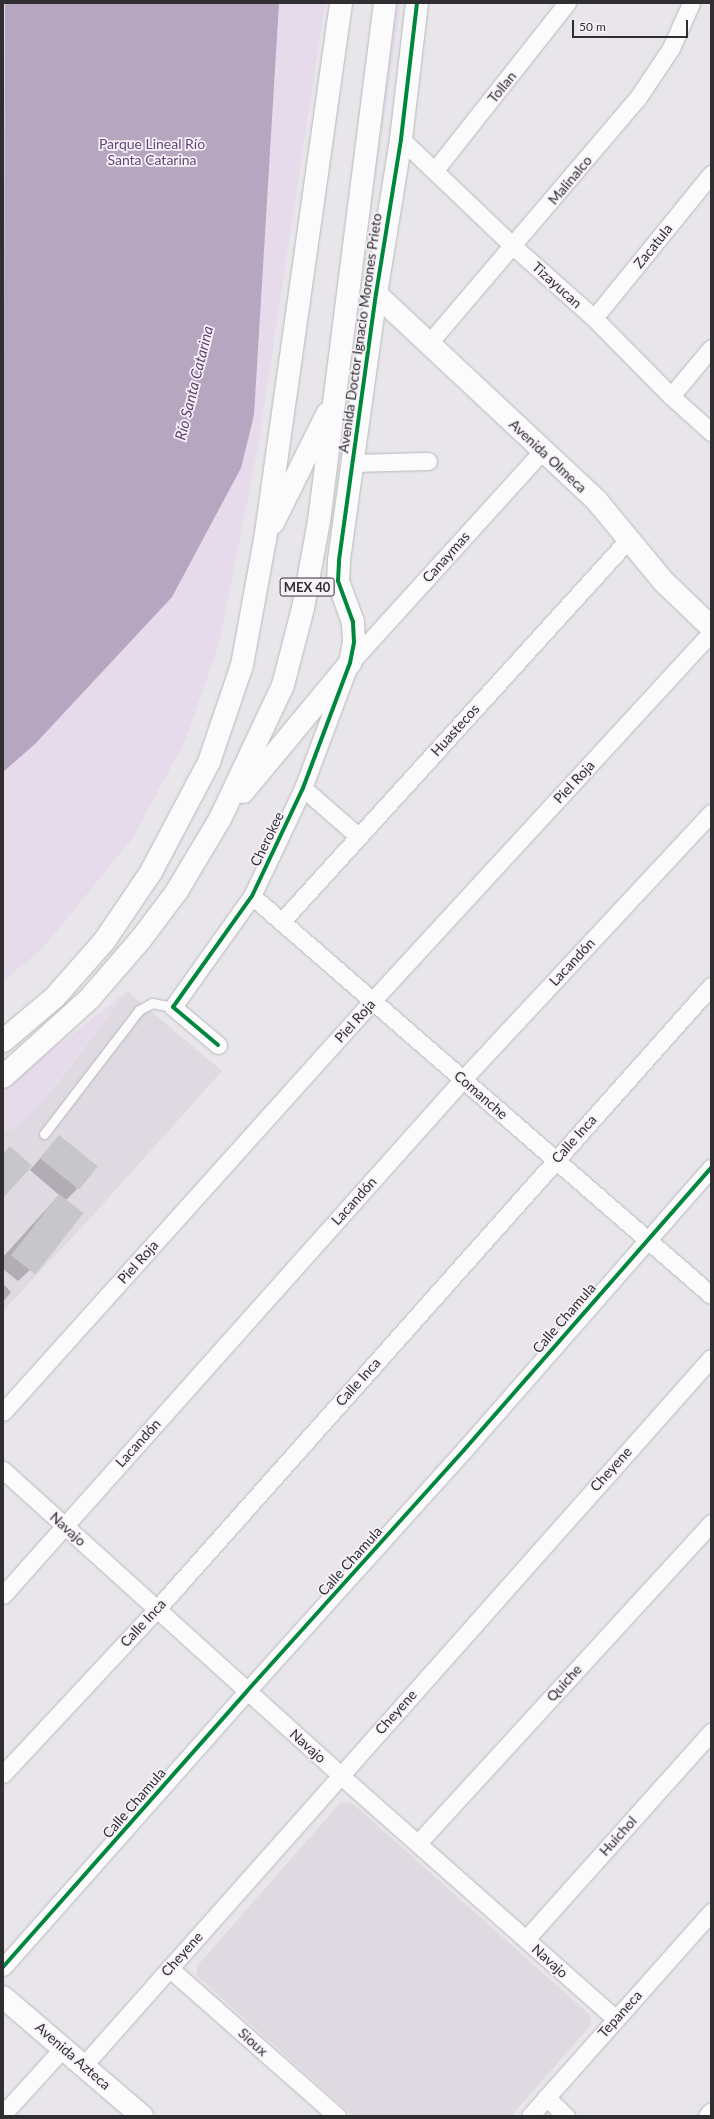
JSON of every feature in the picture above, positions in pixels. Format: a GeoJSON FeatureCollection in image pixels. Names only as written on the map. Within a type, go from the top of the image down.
{"type":"FeatureCollection","features":[{"type":"Feature","properties":{"kind":"main road","name":"MEX 40"},"geometry":{"type":"LineString","coordinates":[[3,1041],[55,997],[106,940],[151,872],[209,762],[242,665],[265,540],[341,3]]}},
{"type":"Feature","properties":{"kind":"main road","name":"Avenida Doctor Ignacio Morones Prieto"},"geometry":{"type":"LineString","coordinates":[[3,1077],[90,998],[141,939],[177,890],[220,819],[283,685],[303,608],[319,521],[385,3]]}},
{"type":"Feature","properties":{"kind":"main road","name":"Avenida Doctor Ignacio Morones Prieto"},"geometry":{"type":"LineString","coordinates":[[350,663],[354,642],[353,622],[338,581],[352,462],[376,294],[401,139],[417,3]]}},
{"type":"Feature","properties":{"kind":"main road","name":"Avenida Olmeca"},"geometry":{"type":"LineString","coordinates":[[376,294],[597,501],[628,540],[669,587],[711,627]]}},
{"type":"Feature","properties":{"kind":"main road"},"geometry":{"type":"LineString","coordinates":[[265,540],[335,399]]}},
{"type":"Feature","properties":{"kind":"main road"},"geometry":{"type":"LineString","coordinates":[[220,819],[350,663]]}},
{"type":"Feature","properties":{"kind":"main road","name":"Avenida Azteca"},"geometry":{"type":"LineString","coordinates":[[3,1997],[64,2047],[82,2066],[142,2116]]}},
{"type":"Feature","properties":{"kind":"street","name":"Tollan"},"geometry":{"type":"LineString","coordinates":[[435,170],[567,3]]}},
{"type":"Feature","properties":{"kind":"street","name":"Malinalco"},"geometry":{"type":"LineString","coordinates":[[429,343],[638,99],[671,48],[691,3]]}},
{"type":"Feature","properties":{"kind":"street","name":"Tizayucan"},"geometry":{"type":"LineString","coordinates":[[401,139],[513,246],[594,318],[670,396],[711,432]]}},
{"type":"Feature","properties":{"kind":"street","name":"Zacatula"},"geometry":{"type":"LineString","coordinates":[[594,318],[711,174]]}},
{"type":"Feature","properties":{"kind":"street"},"geometry":{"type":"LineString","coordinates":[[670,396],[711,348]]}},
{"type":"Feature","properties":{"kind":"street","name":"Canaymas"},"geometry":{"type":"LineString","coordinates":[[350,663],[542,451]]}},
{"type":"Feature","properties":{"kind":"street"},"geometry":{"type":"LineString","coordinates":[[352,462],[428,461]]}},
{"type":"Feature","properties":{"kind":"street","name":"Huastecos"},"geometry":{"type":"LineString","coordinates":[[282,922],[358,836],[628,540]]}},
{"type":"Feature","properties":{"kind":"street","name":"Piel Roja"},"geometry":{"type":"LineString","coordinates":[[3,1412],[374,999],[711,633]]}},
{"type":"Feature","properties":{"kind":"street","name":"Cherokee"},"geometry":{"type":"LineString","coordinates":[[173,1007],[252,896],[304,788],[350,663]]}},
{"type":"Feature","properties":{"kind":"street"},"geometry":{"type":"LineString","coordinates":[[304,788],[358,836]]}},
{"type":"Feature","properties":{"kind":"street","name":"Lacandón"},"geometry":{"type":"LineString","coordinates":[[3,1595],[463,1079],[711,813]]}},
{"type":"Feature","properties":{"kind":"street","name":"Comanche"},"geometry":{"type":"LineString","coordinates":[[252,896],[374,999],[463,1079],[711,1295]]}},
{"type":"Feature","properties":{"kind":"street","name":"Calle Inca"},"geometry":{"type":"LineString","coordinates":[[3,1774],[156,1610],[711,986]]}},
{"type":"Feature","properties":{"kind":"street"},"geometry":{"type":"LineString","coordinates":[[173,1007],[218,1045]]}},
{"type":"Feature","properties":{"kind":"street","name":"Calle Chamula"},"geometry":{"type":"LineString","coordinates":[[3,1967],[247,1691],[464,1450],[646,1239],[711,1168]]}},
{"type":"Feature","properties":{"kind":"street","name":"Cheyene"},"geometry":{"type":"LineString","coordinates":[[82,2066],[711,1358]]}},
{"type":"Feature","properties":{"kind":"street","name":"Navajo"},"geometry":{"type":"LineString","coordinates":[[3,1470],[340,1776],[616,2019]]}},
{"type":"Feature","properties":{"kind":"street","name":"Quiche"},"geometry":{"type":"LineString","coordinates":[[418,1844],[711,1523]]}},
{"type":"Feature","properties":{"kind":"street","name":"Huichol"},"geometry":{"type":"LineString","coordinates":[[526,1939],[711,1732]]}},
{"type":"Feature","properties":{"kind":"street","name":"Tepaneca"},"geometry":{"type":"LineString","coordinates":[[530,2116],[711,1912]]}},
{"type":"Feature","properties":{"kind":"street","name":"Sioux"},"geometry":{"type":"LineString","coordinates":[[170,1968],[337,2116]]}},
{"type":"Feature","properties":{"kind":"street"},"geometry":{"type":"LineString","coordinates":[[3,2114],[64,2047]]}},
{"type":"Feature","properties":{"kind":"street"},"geometry":{"type":"LineString","coordinates":[[546,2097],[566,2116]]}},
{"type":"Feature","properties":{"kind":"street"},"geometry":{"type":"LineString","coordinates":[[707,2116],[711,2111]]}},
{"type":"Feature","properties":{"kind":"lane"},"geometry":{"type":"LineString","coordinates":[[44,1134],[139,1010],[152,1004],[173,1007]]}},
{"type":"Feature","properties":{"kind":"shaded area"},"geometry":{"type":"Polygon","coordinates":[[[127,991],[222,1071],[95,1213],[3,1311],[3,1131],[14,1129],[55,1086],[127,991]]]}},
{"type":"Feature","properties":{"kind":"shaded area"},"geometry":{"type":"Polygon","coordinates":[[[341,1802],[352,1803],[590,2015],[591,2025],[511,2116],[353,2116],[197,1976],[197,1966],[341,1802]]]}},
{"type":"Feature","properties":{"kind":"green space","name":"Río Santa Catarina"},"geometry":{"type":"Polygon","coordinates":[[[3,3],[325,3],[258,447],[219,644],[185,741],[132,839],[42,949],[3,981],[3,3]]]}},
{"type":"Feature","properties":{"kind":"green space"},"geometry":{"type":"Polygon","coordinates":[[[397,3],[401,3],[373,197],[397,3]]]}},
{"type":"Feature","properties":{"kind":"green space"},"geometry":{"type":"Polygon","coordinates":[[[127,991],[34,1112],[14,1129],[3,1131],[3,1081],[76,1032],[127,991]]]}},
{"type":"Feature","properties":{"kind":"water","name":"Río Santa Catarina"},"geometry":{"type":"Polygon","coordinates":[[[5,3],[279,3],[254,415],[241,468],[172,597],[35,744],[3,772],[5,3]]]}},
{"type":"Feature","properties":{"kind":"building"},"geometry":{"type":"Polygon","coordinates":[[[59,1135],[98,1166],[79,1190],[40,1158],[59,1135]]]}},
{"type":"Feature","properties":{"kind":"building"},"geometry":{"type":"Polygon","coordinates":[[[10,1146],[32,1166],[3,1198],[3,1154],[10,1146]]]}},
{"type":"Feature","properties":{"kind":"building"},"geometry":{"type":"Polygon","coordinates":[[[59,1194],[83,1213],[35,1275],[11,1255],[59,1194]]]}},
{"type":"Feature","properties":{"kind":"cycle path"},"geometry":{"type":"LineString","coordinates":[[218,1045],[173,1007],[252,896],[303,788],[350,663],[354,642],[353,622],[338,581],[339,560],[376,294],[401,139],[417,3]]}},
{"type":"Feature","properties":{"kind":"cycle path"},"geometry":{"type":"LineString","coordinates":[[3,1967],[247,1691],[464,1450],[711,1168]]}},
{"type":"Feature","properties":{"kind":"park label","name":"Parque Lineal Río Santa Catarina"},"geometry":{"type":"Point","coordinates":[152,152]}}]}
